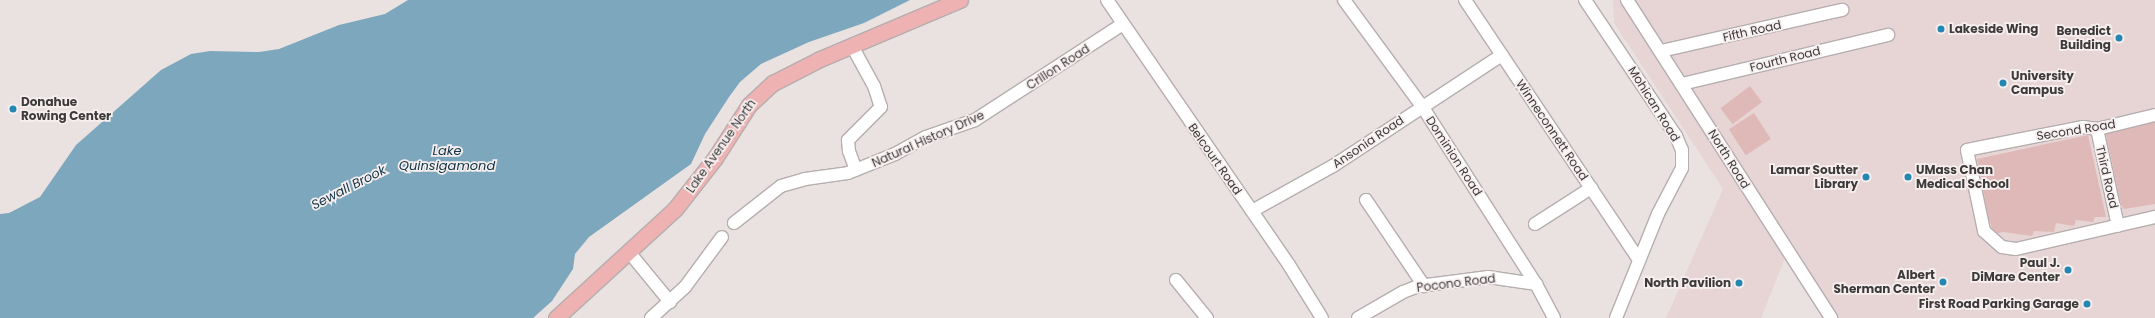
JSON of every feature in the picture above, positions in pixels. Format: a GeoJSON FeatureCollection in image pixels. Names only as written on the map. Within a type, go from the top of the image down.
{"type":"FeatureCollection","features":[{"type":"Feature","properties":{"kind":"main road","name":"Lake Avenue North"},"geometry":{"type":"LineString","coordinates":[[556,318],[666,218],[692,189],[749,106],[764,90],[794,71],[960,0]]}},
{"type":"Feature","properties":{"kind":"street","name":"Belcourt Road"},"geometry":{"type":"LineString","coordinates":[[1107,0],[1252,211],[1322,318]]}},
{"type":"Feature","properties":{"kind":"street","name":"Dominion Road"},"geometry":{"type":"LineString","coordinates":[[1344,0],[1422,106],[1536,284],[1554,318]]}},
{"type":"Feature","properties":{"kind":"street","name":"Winneconnett Road"},"geometry":{"type":"LineString","coordinates":[[1465,0],[1639,260]]}},
{"type":"Feature","properties":{"kind":"street","name":"Mohican Road"},"geometry":{"type":"LineString","coordinates":[[1585,0],[1676,136],[1682,150],[1682,168],[1639,260],[1616,318]]}},
{"type":"Feature","properties":{"kind":"street","name":"North Road"},"geometry":{"type":"LineString","coordinates":[[1627,0],[1831,318]]}},
{"type":"Feature","properties":{"kind":"street","name":"Fifth Road"},"geometry":{"type":"LineString","coordinates":[[1661,51],[1842,10]]}},
{"type":"Feature","properties":{"kind":"street","name":"Crillon Road"},"geometry":{"type":"LineString","coordinates":[[992,110],[1123,24]]}},
{"type":"Feature","properties":{"kind":"street","name":"Fourth Road"},"geometry":{"type":"LineString","coordinates":[[1682,84],[1888,35]]}},
{"type":"Feature","properties":{"kind":"street"},"geometry":{"type":"LineString","coordinates":[[852,46],[874,86],[881,107],[848,140],[849,151],[856,170]]}},
{"type":"Feature","properties":{"kind":"street","name":"Ansonia Road"},"geometry":{"type":"LineString","coordinates":[[1252,211],[1333,166],[1422,106],[1502,55]]}},
{"type":"Feature","properties":{"kind":"street","name":"Natural History Drive"},"geometry":{"type":"LineString","coordinates":[[734,222],[781,186],[805,179],[841,175],[856,170],[895,154],[926,137],[967,124],[992,110]]}},
{"type":"Feature","properties":{"kind":"street","name":"Second Road"},"geometry":{"type":"LineString","coordinates":[[2118,226],[2016,249],[2002,247],[1984,231],[1967,150],[2083,127],[2097,129],[2155,115]]}},
{"type":"Feature","properties":{"kind":"street","name":"Third Road"},"geometry":{"type":"LineString","coordinates":[[2097,129],[2118,226]]}},
{"type":"Feature","properties":{"kind":"street"},"geometry":{"type":"LineString","coordinates":[[1536,224],[1591,188]]}},
{"type":"Feature","properties":{"kind":"street"},"geometry":{"type":"LineString","coordinates":[[1366,200],[1424,286]]}},
{"type":"Feature","properties":{"kind":"street"},"geometry":{"type":"LineString","coordinates":[[2118,226],[2155,217]]}},
{"type":"Feature","properties":{"kind":"street"},"geometry":{"type":"LineString","coordinates":[[651,318],[685,287],[722,237]]}},
{"type":"Feature","properties":{"kind":"street"},"geometry":{"type":"LineString","coordinates":[[629,252],[670,302]]}},
{"type":"Feature","properties":{"kind":"street","name":"Pocono Road"},"geometry":{"type":"LineString","coordinates":[[1358,318],[1403,292],[1424,286],[1488,277],[1536,284]]}},
{"type":"Feature","properties":{"kind":"street"},"geometry":{"type":"LineString","coordinates":[[1176,280],[1207,318]]}},
{"type":"Feature","properties":{"kind":"shaded area"},"geometry":{"type":"Polygon","coordinates":[[[1613,0],[2155,0],[2155,318],[1823,318],[1785,258],[1761,318],[1666,318],[1723,189],[1614,23],[1613,0]]]}},
{"type":"Feature","properties":{"kind":"shaded area"},"geometry":{"type":"Polygon","coordinates":[[[1750,86],[1762,102],[1732,124],[1720,108],[1750,86]]]}},
{"type":"Feature","properties":{"kind":"shaded area"},"geometry":{"type":"Polygon","coordinates":[[[1754,113],[1771,139],[1746,155],[1729,129],[1754,113]]]}},
{"type":"Feature","properties":{"kind":"shaded area"},"geometry":{"type":"Polygon","coordinates":[[[2155,119],[2155,204],[2124,209],[2121,205],[2106,134],[2108,131],[2155,119]]]}},
{"type":"Feature","properties":{"kind":"shaded area"},"geometry":{"type":"Polygon","coordinates":[[[2088,135],[2106,217],[2095,217],[2093,222],[2076,220],[2074,226],[2056,223],[2054,232],[2034,231],[2032,236],[2003,232],[1994,234],[1989,219],[1977,159],[2088,135]]]}},
{"type":"Feature","properties":{"kind":"water","name":"Lake Quinsigamond"},"geometry":{"type":"Polygon","coordinates":[[[408,0],[910,0],[864,23],[809,42],[761,64],[740,82],[729,97],[705,134],[691,164],[589,237],[575,254],[573,269],[552,301],[533,318],[0,318],[0,214],[9,213],[40,197],[76,145],[161,70],[191,54],[210,51],[259,52],[279,49],[339,25],[385,14],[408,0]]]}},
{"type":"Feature","properties":{"kind":"place","name":"Lakeside Wing"},"geometry":{"type":"Point","coordinates":[1941,29]}},
{"type":"Feature","properties":{"kind":"place","name":"Benedict Building"},"geometry":{"type":"Point","coordinates":[2119,38]}},
{"type":"Feature","properties":{"kind":"place","name":"University Campus"},"geometry":{"type":"Point","coordinates":[2003,83]}},
{"type":"Feature","properties":{"kind":"place","name":"Donahue Rowing Center"},"geometry":{"type":"Point","coordinates":[13,109]}},
{"type":"Feature","properties":{"kind":"place","name":"Lamar Soutter Library"},"geometry":{"type":"Point","coordinates":[1866,177]}},
{"type":"Feature","properties":{"kind":"place","name":"UMass Chan Medical School"},"geometry":{"type":"Point","coordinates":[1908,177]}},
{"type":"Feature","properties":{"kind":"place","name":"Paul J. DiMare Center"},"geometry":{"type":"Point","coordinates":[2068,270]}},
{"type":"Feature","properties":{"kind":"place","name":"Albert Sherman Center"},"geometry":{"type":"Point","coordinates":[1943,282]}},
{"type":"Feature","properties":{"kind":"place","name":"North Pavilion"},"geometry":{"type":"Point","coordinates":[1739,283]}},
{"type":"Feature","properties":{"kind":"place","name":"First Road Parking Garage"},"geometry":{"type":"Point","coordinates":[2087,304]}},
{"type":"Feature","properties":{"kind":"water label","name":"Sewall Brook"},"geometry":{"type":"Point","coordinates":[349,188]}}]}
